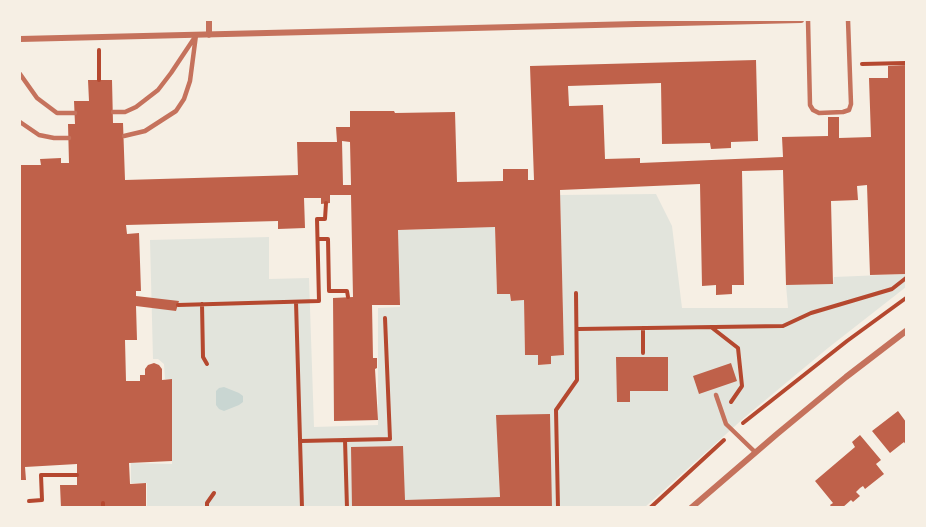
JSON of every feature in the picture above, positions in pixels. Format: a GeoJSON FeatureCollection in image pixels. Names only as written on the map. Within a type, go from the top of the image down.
{"type":"FeatureCollection","features":[{"type":"Feature","properties":{"kind":"street"},"geometry":{"type":"LineString","coordinates":[[209,20],[209,35]]}},
{"type":"Feature","properties":{"kind":"street"},"geometry":{"type":"LineString","coordinates":[[20,39],[801,20]]}},
{"type":"Feature","properties":{"kind":"street"},"geometry":{"type":"LineString","coordinates":[[691,507],[846,376],[906,331]]}},
{"type":"Feature","properties":{"kind":"lane"},"geometry":{"type":"LineString","coordinates":[[808,20],[810,105],[819,113],[843,112],[849,110],[851,104],[848,20]]}},
{"type":"Feature","properties":{"kind":"lane"},"geometry":{"type":"LineString","coordinates":[[112,112],[125,112],[136,107],[158,90],[196,35]]}},
{"type":"Feature","properties":{"kind":"lane"},"geometry":{"type":"LineString","coordinates":[[124,136],[145,131],[176,111],[184,99],[190,81],[196,35]]}},
{"type":"Feature","properties":{"kind":"lane"},"geometry":{"type":"LineString","coordinates":[[20,74],[38,98],[57,113],[75,113]]}},
{"type":"Feature","properties":{"kind":"lane"},"geometry":{"type":"LineString","coordinates":[[20,122],[39,135],[69,138]]}},
{"type":"Feature","properties":{"kind":"lane"},"geometry":{"type":"LineString","coordinates":[[716,395],[726,424],[755,452]]}},
{"type":"Feature","properties":{"kind":"path"},"geometry":{"type":"LineString","coordinates":[[99,37],[99,80]]}},
{"type":"Feature","properties":{"kind":"path"},"geometry":{"type":"LineString","coordinates":[[850,65],[906,63]]}},
{"type":"Feature","properties":{"kind":"path"},"geometry":{"type":"LineString","coordinates":[[178,305],[319,301],[317,219],[325,219],[326,203]]}},
{"type":"Feature","properties":{"kind":"path"},"geometry":{"type":"LineString","coordinates":[[318,238],[327,238],[330,291],[347,291],[348,297]]}},
{"type":"Feature","properties":{"kind":"path"},"geometry":{"type":"LineString","coordinates":[[578,329],[783,326],[811,313],[892,289],[906,278]]}},
{"type":"Feature","properties":{"kind":"path"},"geometry":{"type":"LineString","coordinates":[[558,507],[556,410],[578,380],[576,293]]}},
{"type":"Feature","properties":{"kind":"path"},"geometry":{"type":"LineString","coordinates":[[650,507],[734,432],[847,341],[906,298]]}},
{"type":"Feature","properties":{"kind":"path"},"geometry":{"type":"LineString","coordinates":[[296,302],[302,507]]}},
{"type":"Feature","properties":{"kind":"path"},"geometry":{"type":"LineString","coordinates":[[202,304],[203,357],[207,364]]}},
{"type":"Feature","properties":{"kind":"path"},"geometry":{"type":"LineString","coordinates":[[301,441],[390,439],[385,318]]}},
{"type":"Feature","properties":{"kind":"path"},"geometry":{"type":"LineString","coordinates":[[710,326],[738,348],[742,386],[723,413]]}},
{"type":"Feature","properties":{"kind":"path"},"geometry":{"type":"LineString","coordinates":[[643,328],[644,353]]}},
{"type":"Feature","properties":{"kind":"path"},"geometry":{"type":"LineString","coordinates":[[345,440],[347,507]]}},
{"type":"Feature","properties":{"kind":"path"},"geometry":{"type":"LineString","coordinates":[[28,501],[42,500],[41,475],[77,475]]}},
{"type":"Feature","properties":{"kind":"path"},"geometry":{"type":"LineString","coordinates":[[207,507],[214,493]]}},
{"type":"Feature","properties":{"kind":"shaded area"},"geometry":{"type":"Polygon","coordinates":[[[656,194],[672,226],[682,308],[788,308],[786,285],[833,284],[834,277],[906,274],[906,287],[745,417],[645,507],[147,508],[147,483],[131,483],[131,463],[172,464],[172,380],[165,379],[164,364],[158,359],[153,359],[150,240],[269,237],[269,279],[309,278],[314,427],[378,425],[378,308],[400,307],[398,230],[495,227],[497,294],[510,294],[511,301],[524,300],[525,355],[538,355],[538,365],[551,364],[551,356],[564,355],[560,195],[656,194]]]}},
{"type":"Feature","properties":{"kind":"shaded area"},"geometry":{"type":"Polygon","coordinates":[[[224,387],[243,396],[243,402],[224,411],[219,409],[216,405],[216,391],[224,387]]]}},
{"type":"Feature","properties":{"kind":"building"},"geometry":{"type":"Polygon","coordinates":[[[756,60],[758,141],[731,142],[731,148],[711,149],[710,143],[662,144],[661,83],[568,86],[569,106],[603,105],[605,159],[640,158],[640,163],[783,157],[782,137],[828,136],[828,117],[839,117],[839,138],[871,137],[869,78],[888,78],[888,66],[906,65],[906,274],[870,275],[867,185],[857,186],[858,200],[831,201],[833,284],[786,285],[783,170],[742,171],[744,285],[732,285],[732,294],[716,295],[716,285],[702,286],[700,184],[560,190],[564,355],[551,356],[551,364],[538,365],[538,355],[525,355],[524,300],[511,301],[510,294],[497,294],[495,227],[398,230],[400,305],[372,305],[373,358],[377,358],[375,369],[378,420],[334,421],[333,298],[353,297],[351,195],[330,195],[330,203],[321,204],[321,198],[304,198],[305,228],[278,229],[278,221],[126,225],[127,234],[139,233],[141,291],[136,291],[136,296],[179,301],[176,311],[136,306],[137,340],[125,340],[126,381],[140,381],[140,375],[145,375],[148,365],[154,363],[162,369],[162,380],[172,379],[172,461],[129,463],[130,484],[146,483],[146,508],[61,508],[60,485],[77,485],[77,464],[25,467],[26,480],[20,480],[20,165],[41,165],[40,159],[61,158],[61,163],[69,163],[68,124],[75,124],[74,101],[89,101],[88,80],[112,80],[113,123],[123,123],[125,180],[298,175],[297,142],[337,142],[336,127],[350,127],[350,111],[394,111],[395,113],[455,112],[457,182],[503,181],[503,169],[528,169],[528,180],[534,180],[530,66],[756,60]],[[342,141],[343,185],[351,185],[350,142],[342,141]]]}},
{"type":"Feature","properties":{"kind":"building"},"geometry":{"type":"Polygon","coordinates":[[[616,357],[668,357],[668,391],[630,391],[630,402],[617,402],[616,357]]]}},
{"type":"Feature","properties":{"kind":"building"},"geometry":{"type":"Polygon","coordinates":[[[731,363],[737,381],[699,394],[693,376],[731,363]]]}},
{"type":"Feature","properties":{"kind":"building"},"geometry":{"type":"Polygon","coordinates":[[[898,411],[906,422],[906,445],[904,442],[890,453],[872,431],[898,411]]]}},
{"type":"Feature","properties":{"kind":"building"},"geometry":{"type":"Polygon","coordinates":[[[550,414],[552,508],[352,508],[351,447],[403,446],[405,500],[500,497],[496,415],[550,414]]]}},
{"type":"Feature","properties":{"kind":"building"},"geometry":{"type":"Polygon","coordinates":[[[860,435],[881,460],[876,464],[884,474],[865,489],[863,486],[860,488],[856,492],[860,496],[853,502],[851,500],[842,508],[832,508],[830,505],[833,503],[815,481],[855,447],[852,442],[860,435]]]}}]}
